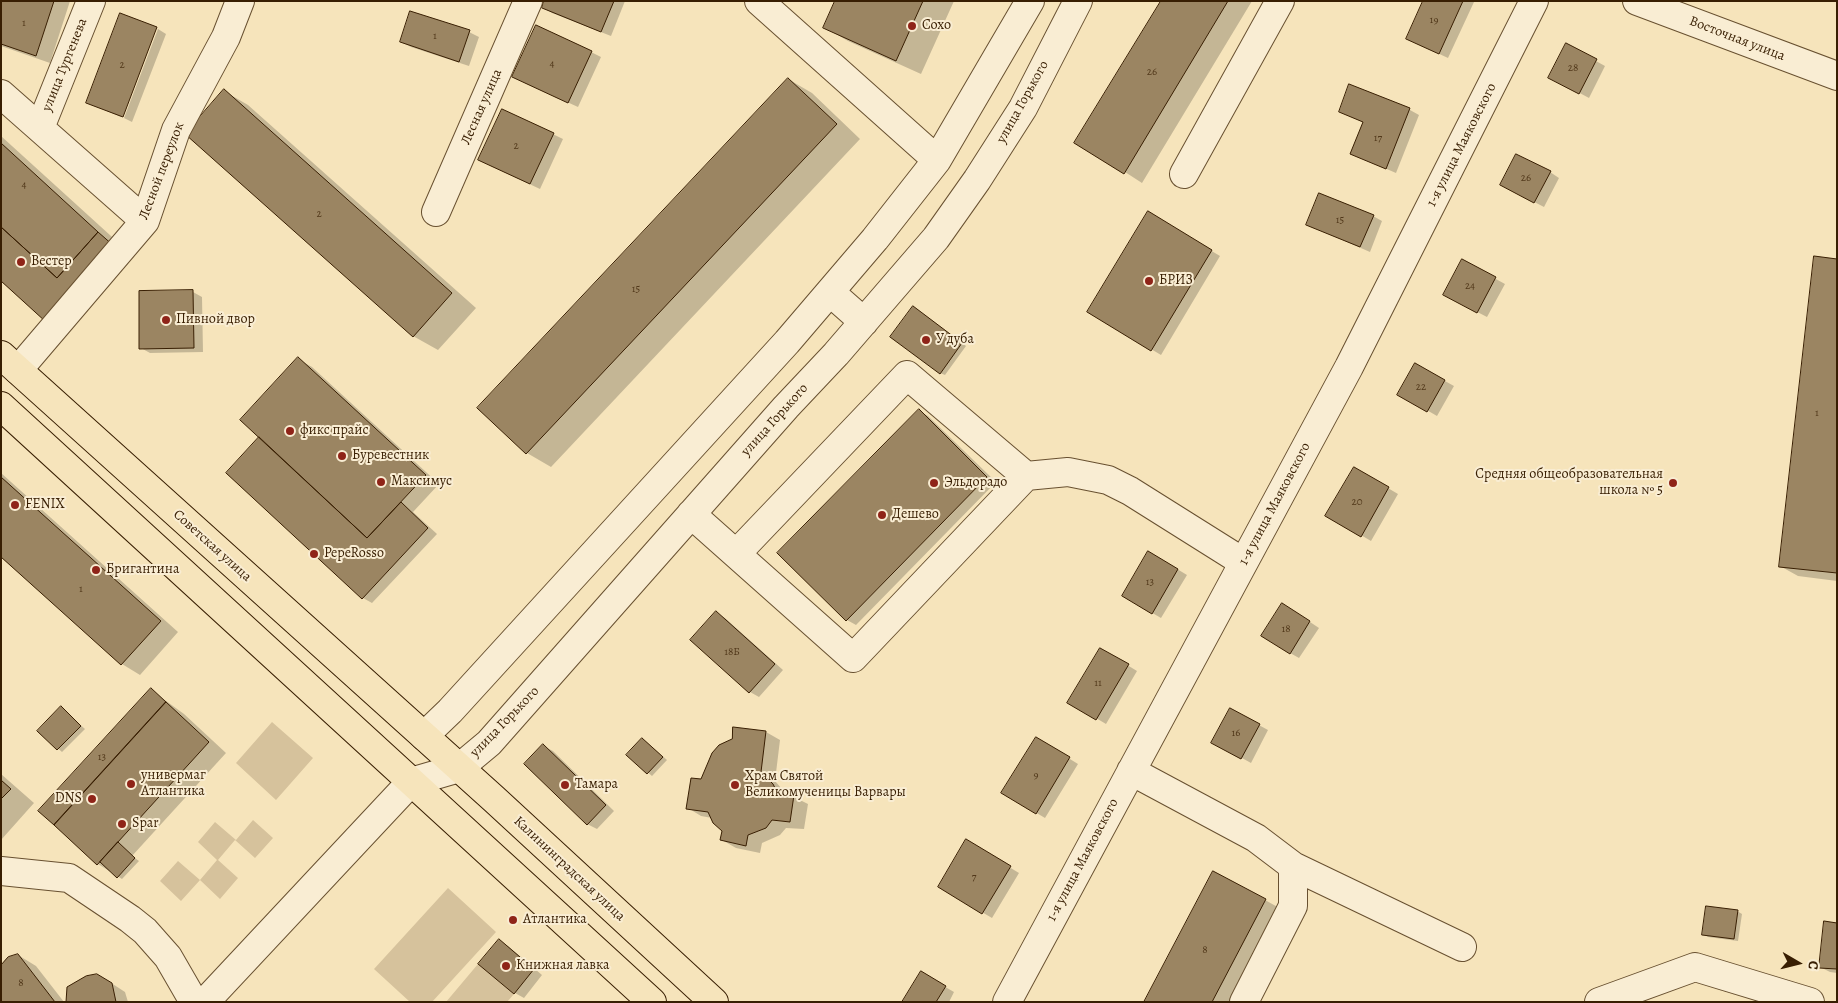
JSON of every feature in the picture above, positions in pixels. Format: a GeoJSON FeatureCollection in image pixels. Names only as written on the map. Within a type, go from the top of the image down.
{"type":"FeatureCollection","features":[{"type":"Feature","properties":{"kind":"main road","name":"Советская улица"},"geometry":{"type":"LineString","coordinates":[[9,363],[424,736]]}},
{"type":"Feature","properties":{"kind":"main road"},"geometry":{"type":"LineString","coordinates":[[1,406],[652,1002]]}},
{"type":"Feature","properties":{"kind":"main road","name":"Калининградская улица"},"geometry":{"type":"LineString","coordinates":[[424,736],[714,1002]]}},
{"type":"Feature","properties":{"kind":"main road"},"geometry":{"type":"LineString","coordinates":[[412,782],[424,736]]}},
{"type":"Feature","properties":{"kind":"street","name":"улица Тургенева"},"geometry":{"type":"LineString","coordinates":[[40,128],[91,1]]}},
{"type":"Feature","properties":{"kind":"street","name":"Лесной переулок"},"geometry":{"type":"LineString","coordinates":[[9,363],[145,221],[176,130],[226,37],[240,1]]}},
{"type":"Feature","properties":{"kind":"street","name":"Лесная улица"},"geometry":{"type":"LineString","coordinates":[[436,212],[528,1]]}},
{"type":"Feature","properties":{"kind":"street"},"geometry":{"type":"LineString","coordinates":[[759,1],[937,160]]}},
{"type":"Feature","properties":{"kind":"street"},"geometry":{"type":"LineString","coordinates":[[424,736],[658,485],[876,239],[937,160],[1030,1]]}},
{"type":"Feature","properties":{"kind":"street","name":"улица Горького"},"geometry":{"type":"LineString","coordinates":[[412,782],[459,768],[488,743],[864,322],[936,238],[977,180],[1022,108],[1078,1]]}},
{"type":"Feature","properties":{"kind":"street"},"geometry":{"type":"LineString","coordinates":[[1184,174],[1280,1]]}},
{"type":"Feature","properties":{"kind":"street","name":"1-я улица Маяковского"},"geometry":{"type":"LineString","coordinates":[[1007,1002],[1349,367],[1534,1]]}},
{"type":"Feature","properties":{"kind":"street","name":"Восточная улица"},"geometry":{"type":"LineString","coordinates":[[1637,1],[1837,76]]}},
{"type":"Feature","properties":{"kind":"street"},"geometry":{"type":"LineString","coordinates":[[1,94],[145,221]]}},
{"type":"Feature","properties":{"kind":"street"},"geometry":{"type":"LineString","coordinates":[[830,292],[864,322]]}},
{"type":"Feature","properties":{"kind":"street"},"geometry":{"type":"LineString","coordinates":[[736,554],[907,375],[1026,476]]}},
{"type":"Feature","properties":{"kind":"street"},"geometry":{"type":"LineString","coordinates":[[691,514],[853,658],[1026,476],[1068,472],[1108,480],[1130,491],[1244,562]]}},
{"type":"Feature","properties":{"kind":"street"},"geometry":{"type":"LineString","coordinates":[[1131,771],[1256,838],[1293,866],[1462,947]]}},
{"type":"Feature","properties":{"kind":"street"},"geometry":{"type":"LineString","coordinates":[[206,1002],[412,782]]}},
{"type":"Feature","properties":{"kind":"street"},"geometry":{"type":"LineString","coordinates":[[1244,1002],[1293,906],[1293,866]]}},
{"type":"Feature","properties":{"kind":"street"},"geometry":{"type":"LineString","coordinates":[[1,871],[69,878],[130,918],[145,931],[168,958],[194,1002]]}},
{"type":"Feature","properties":{"kind":"street"},"geometry":{"type":"LineString","coordinates":[[1599,1002],[1695,967],[1810,1002]]}},
{"type":"Feature","properties":{"kind":"shaded area"},"geometry":{"type":"Polygon","coordinates":[[[272,722],[313,758],[276,800],[236,763],[272,722]]]}},
{"type":"Feature","properties":{"kind":"shaded area"},"geometry":{"type":"Polygon","coordinates":[[[253,820],[273,838],[255,858],[235,840],[218,860],[238,878],[220,899],[200,880],[217,860],[198,842],[215,822],[236,840],[253,820]]]}},
{"type":"Feature","properties":{"kind":"shaded area"},"geometry":{"type":"Polygon","coordinates":[[[178,861],[200,880],[181,901],[160,881],[178,861]]]}},
{"type":"Feature","properties":{"kind":"shaded area"},"geometry":{"type":"Polygon","coordinates":[[[448,888],[496,932],[432,1002],[410,1002],[374,969],[448,888]]]}},
{"type":"Feature","properties":{"kind":"shaded area"},"geometry":{"type":"Polygon","coordinates":[[[478,964],[514,994],[507,1002],[446,1002],[478,964]]]}},
{"type":"Feature","properties":{"kind":"building"},"geometry":{"type":"Polygon","coordinates":[[[1,1],[54,1],[36,56],[1,44],[1,1]]]}},
{"type":"Feature","properties":{"kind":"building"},"geometry":{"type":"Polygon","coordinates":[[[544,1],[614,1],[601,32],[542,8],[544,1]]]}},
{"type":"Feature","properties":{"kind":"building"},"geometry":{"type":"Polygon","coordinates":[[[835,1],[923,1],[896,61],[823,28],[835,1]]]}},
{"type":"Feature","properties":{"kind":"building"},"geometry":{"type":"Polygon","coordinates":[[[1161,1],[1228,1],[1124,174],[1074,143],[1161,1]]]}},
{"type":"Feature","properties":{"kind":"building"},"geometry":{"type":"Polygon","coordinates":[[[1423,1],[1463,1],[1439,54],[1406,39],[1423,1]]]}},
{"type":"Feature","properties":{"kind":"building"},"geometry":{"type":"Polygon","coordinates":[[[410,11],[470,30],[459,62],[400,42],[410,11]]]}},
{"type":"Feature","properties":{"kind":"building"},"geometry":{"type":"Polygon","coordinates":[[[120,13],[157,27],[123,117],[86,103],[120,13]]]}},
{"type":"Feature","properties":{"kind":"building"},"geometry":{"type":"Polygon","coordinates":[[[536,25],[592,51],[568,103],[512,77],[536,25]]]}},
{"type":"Feature","properties":{"kind":"building"},"geometry":{"type":"Polygon","coordinates":[[[1566,43],[1597,59],[1579,94],[1548,78],[1566,43]]]}},
{"type":"Feature","properties":{"kind":"building"},"geometry":{"type":"Polygon","coordinates":[[[788,78],[837,124],[526,454],[477,408],[788,78]]]}},
{"type":"Feature","properties":{"kind":"building"},"geometry":{"type":"Polygon","coordinates":[[[1349,84],[1410,108],[1386,169],[1350,154],[1363,122],[1339,112],[1349,84]]]}},
{"type":"Feature","properties":{"kind":"building"},"geometry":{"type":"Polygon","coordinates":[[[224,89],[452,293],[413,337],[185,134],[224,89]]]}},
{"type":"Feature","properties":{"kind":"building"},"geometry":{"type":"Polygon","coordinates":[[[502,109],[554,133],[530,184],[478,160],[502,109]]]}},
{"type":"Feature","properties":{"kind":"building"},"geometry":{"type":"Polygon","coordinates":[[[1,143],[98,232],[57,278],[1,227],[1,143]]]}},
{"type":"Feature","properties":{"kind":"building"},"geometry":{"type":"Polygon","coordinates":[[[1516,154],[1551,171],[1534,203],[1500,185],[1516,154]]]}},
{"type":"Feature","properties":{"kind":"building"},"geometry":{"type":"Polygon","coordinates":[[[1319,193],[1374,215],[1360,247],[1306,225],[1319,193]]]}},
{"type":"Feature","properties":{"kind":"building","name":"БРИЗ"},"geometry":{"type":"Polygon","coordinates":[[[1148,211],[1212,250],[1151,351],[1087,312],[1148,211]]]}},
{"type":"Feature","properties":{"kind":"building","name":"Вестер"},"geometry":{"type":"Polygon","coordinates":[[[1,227],[57,278],[98,232],[114,246],[46,322],[1,281],[1,227]]]}},
{"type":"Feature","properties":{"kind":"building"},"geometry":{"type":"Polygon","coordinates":[[[1814,256],[1837,259],[1837,573],[1779,567],[1814,256]]]}},
{"type":"Feature","properties":{"kind":"building"},"geometry":{"type":"Polygon","coordinates":[[[1462,259],[1496,277],[1477,313],[1443,295],[1462,259]]]}},
{"type":"Feature","properties":{"kind":"building","name":"Пивной двор"},"geometry":{"type":"Polygon","coordinates":[[[193,290],[194,348],[139,349],[139,291],[193,290]]]}},
{"type":"Feature","properties":{"kind":"building","name":"У дуба"},"geometry":{"type":"Polygon","coordinates":[[[913,306],[962,343],[940,374],[890,337],[913,306]]]}},
{"type":"Feature","properties":{"kind":"building","name":"Буревестник"},"geometry":{"type":"Polygon","coordinates":[[[298,357],[426,475],[367,538],[240,420],[298,357]]]}},
{"type":"Feature","properties":{"kind":"building"},"geometry":{"type":"Polygon","coordinates":[[[1415,363],[1445,380],[1427,412],[1397,395],[1415,363]]]}},
{"type":"Feature","properties":{"kind":"building","name":"Дешево"},"geometry":{"type":"Polygon","coordinates":[[[919,409],[987,477],[846,621],[777,553],[919,409]]]}},
{"type":"Feature","properties":{"kind":"building"},"geometry":{"type":"Polygon","coordinates":[[[259,437],[367,538],[401,502],[428,528],[362,599],[226,473],[259,437]]]}},
{"type":"Feature","properties":{"kind":"building"},"geometry":{"type":"Polygon","coordinates":[[[1354,467],[1389,487],[1361,537],[1325,516],[1354,467]]]}},
{"type":"Feature","properties":{"kind":"building"},"geometry":{"type":"Polygon","coordinates":[[[1,477],[161,621],[121,665],[1,557],[1,477]]]}},
{"type":"Feature","properties":{"kind":"building"},"geometry":{"type":"Polygon","coordinates":[[[1148,551],[1178,569],[1152,614],[1122,596],[1148,551]]]}},
{"type":"Feature","properties":{"kind":"building"},"geometry":{"type":"Polygon","coordinates":[[[1282,603],[1310,621],[1290,654],[1261,636],[1282,603]]]}},
{"type":"Feature","properties":{"kind":"building"},"geometry":{"type":"Polygon","coordinates":[[[716,611],[775,664],[749,693],[690,640],[716,611]]]}},
{"type":"Feature","properties":{"kind":"building"},"geometry":{"type":"Polygon","coordinates":[[[1100,648],[1129,664],[1096,720],[1067,703],[1100,648]]]}},
{"type":"Feature","properties":{"kind":"building"},"geometry":{"type":"Polygon","coordinates":[[[151,688],[166,702],[54,825],[38,811],[151,688]]]}},
{"type":"Feature","properties":{"kind":"building","name":"универмаг Атлантика"},"geometry":{"type":"Polygon","coordinates":[[[166,702],[209,742],[97,865],[54,825],[166,702]]]}},
{"type":"Feature","properties":{"kind":"building"},"geometry":{"type":"Polygon","coordinates":[[[61,706],[81,726],[57,750],[37,731],[61,706]]]}},
{"type":"Feature","properties":{"kind":"building"},"geometry":{"type":"Polygon","coordinates":[[[1230,708],[1260,724],[1241,759],[1211,743],[1230,708]]]}},
{"type":"Feature","properties":{"kind":"building"},"geometry":{"type":"Polygon","coordinates":[[[733,727],[766,731],[761,772],[773,784],[777,792],[794,795],[790,822],[772,820],[766,828],[748,835],[746,846],[720,840],[722,831],[713,823],[708,812],[686,809],[691,778],[701,779],[712,753],[719,745],[732,739],[733,727]]]}},
{"type":"Feature","properties":{"kind":"building"},"geometry":{"type":"Polygon","coordinates":[[[1036,737],[1070,757],[1036,814],[1001,793],[1036,737]]]}},
{"type":"Feature","properties":{"kind":"building"},"geometry":{"type":"Polygon","coordinates":[[[642,738],[663,757],[647,774],[626,755],[642,738]]]}},
{"type":"Feature","properties":{"kind":"building","name":"Тамара"},"geometry":{"type":"Polygon","coordinates":[[[543,744],[606,805],[587,825],[524,764],[543,744]]]}},
{"type":"Feature","properties":{"kind":"building"},"geometry":{"type":"Polygon","coordinates":[[[1,780],[11,789],[1,799],[1,780]]]}},
{"type":"Feature","properties":{"kind":"building"},"geometry":{"type":"Polygon","coordinates":[[[966,839],[1011,866],[982,914],[938,887],[966,839]]]}},
{"type":"Feature","properties":{"kind":"building"},"geometry":{"type":"Polygon","coordinates":[[[118,842],[135,858],[117,878],[100,862],[118,842]]]}},
{"type":"Feature","properties":{"kind":"building"},"geometry":{"type":"Polygon","coordinates":[[[1213,871],[1266,899],[1212,1002],[1144,1002],[1213,871]]]}},
{"type":"Feature","properties":{"kind":"building"},"geometry":{"type":"Polygon","coordinates":[[[1706,906],[1738,910],[1734,939],[1702,935],[1706,906]]]}},
{"type":"Feature","properties":{"kind":"building"},"geometry":{"type":"Polygon","coordinates":[[[1824,921],[1837,923],[1837,969],[1819,968],[1824,921]]]}},
{"type":"Feature","properties":{"kind":"building","name":"Книжная лавка"},"geometry":{"type":"Polygon","coordinates":[[[499,939],[534,969],[514,994],[478,964],[499,939]]]}},
{"type":"Feature","properties":{"kind":"building"},"geometry":{"type":"Polygon","coordinates":[[[18,954],[55,1002],[1,1002],[1,965],[8,957],[18,954]]]}},
{"type":"Feature","properties":{"kind":"building"},"geometry":{"type":"Polygon","coordinates":[[[921,971],[946,986],[936,1002],[902,1002],[921,971]]]}},
{"type":"Feature","properties":{"kind":"building"},"geometry":{"type":"Polygon","coordinates":[[[97,974],[112,983],[116,1002],[66,1002],[67,987],[86,976],[97,974]]]}},
{"type":"Feature","properties":{"kind":"place","name":"Сохо"},"geometry":{"type":"Point","coordinates":[912,26]}},
{"type":"Feature","properties":{"kind":"place","name":"Вестер"},"geometry":{"type":"Point","coordinates":[21,262]}},
{"type":"Feature","properties":{"kind":"place","name":"БРИЗ"},"geometry":{"type":"Point","coordinates":[1149,281]}},
{"type":"Feature","properties":{"kind":"place","name":"Пивной двор"},"geometry":{"type":"Point","coordinates":[166,320]}},
{"type":"Feature","properties":{"kind":"place","name":"У дуба"},"geometry":{"type":"Point","coordinates":[926,340]}},
{"type":"Feature","properties":{"kind":"place","name":"фикс прайс"},"geometry":{"type":"Point","coordinates":[290,431]}},
{"type":"Feature","properties":{"kind":"place","name":"Буревестник"},"geometry":{"type":"Point","coordinates":[342,456]}},
{"type":"Feature","properties":{"kind":"place","name":"Максимус"},"geometry":{"type":"Point","coordinates":[381,482]}},
{"type":"Feature","properties":{"kind":"place","name":"Эльдорадо"},"geometry":{"type":"Point","coordinates":[934,483]}},
{"type":"Feature","properties":{"kind":"place","name":"Средняя общеобразовательная школа № 5"},"geometry":{"type":"Point","coordinates":[1673,483]}},
{"type":"Feature","properties":{"kind":"place","name":"FENIX"},"geometry":{"type":"Point","coordinates":[15,505]}},
{"type":"Feature","properties":{"kind":"place","name":"Дешево"},"geometry":{"type":"Point","coordinates":[882,515]}},
{"type":"Feature","properties":{"kind":"place","name":"PepeRosso"},"geometry":{"type":"Point","coordinates":[314,554]}},
{"type":"Feature","properties":{"kind":"place","name":"Бригантина"},"geometry":{"type":"Point","coordinates":[96,570]}},
{"type":"Feature","properties":{"kind":"place","name":"универмаг Атлантика"},"geometry":{"type":"Point","coordinates":[131,784]}},
{"type":"Feature","properties":{"kind":"place","name":"Тамара"},"geometry":{"type":"Point","coordinates":[565,785]}},
{"type":"Feature","properties":{"kind":"place","name":"Храм Святой Великомученицы Варвары"},"geometry":{"type":"Point","coordinates":[735,785]}},
{"type":"Feature","properties":{"kind":"place","name":"DNS"},"geometry":{"type":"Point","coordinates":[92,799]}},
{"type":"Feature","properties":{"kind":"place","name":"Spar"},"geometry":{"type":"Point","coordinates":[122,824]}},
{"type":"Feature","properties":{"kind":"place","name":"Атлантика"},"geometry":{"type":"Point","coordinates":[513,920]}},
{"type":"Feature","properties":{"kind":"place","name":"Книжная лавка"},"geometry":{"type":"Point","coordinates":[506,966]}}]}
